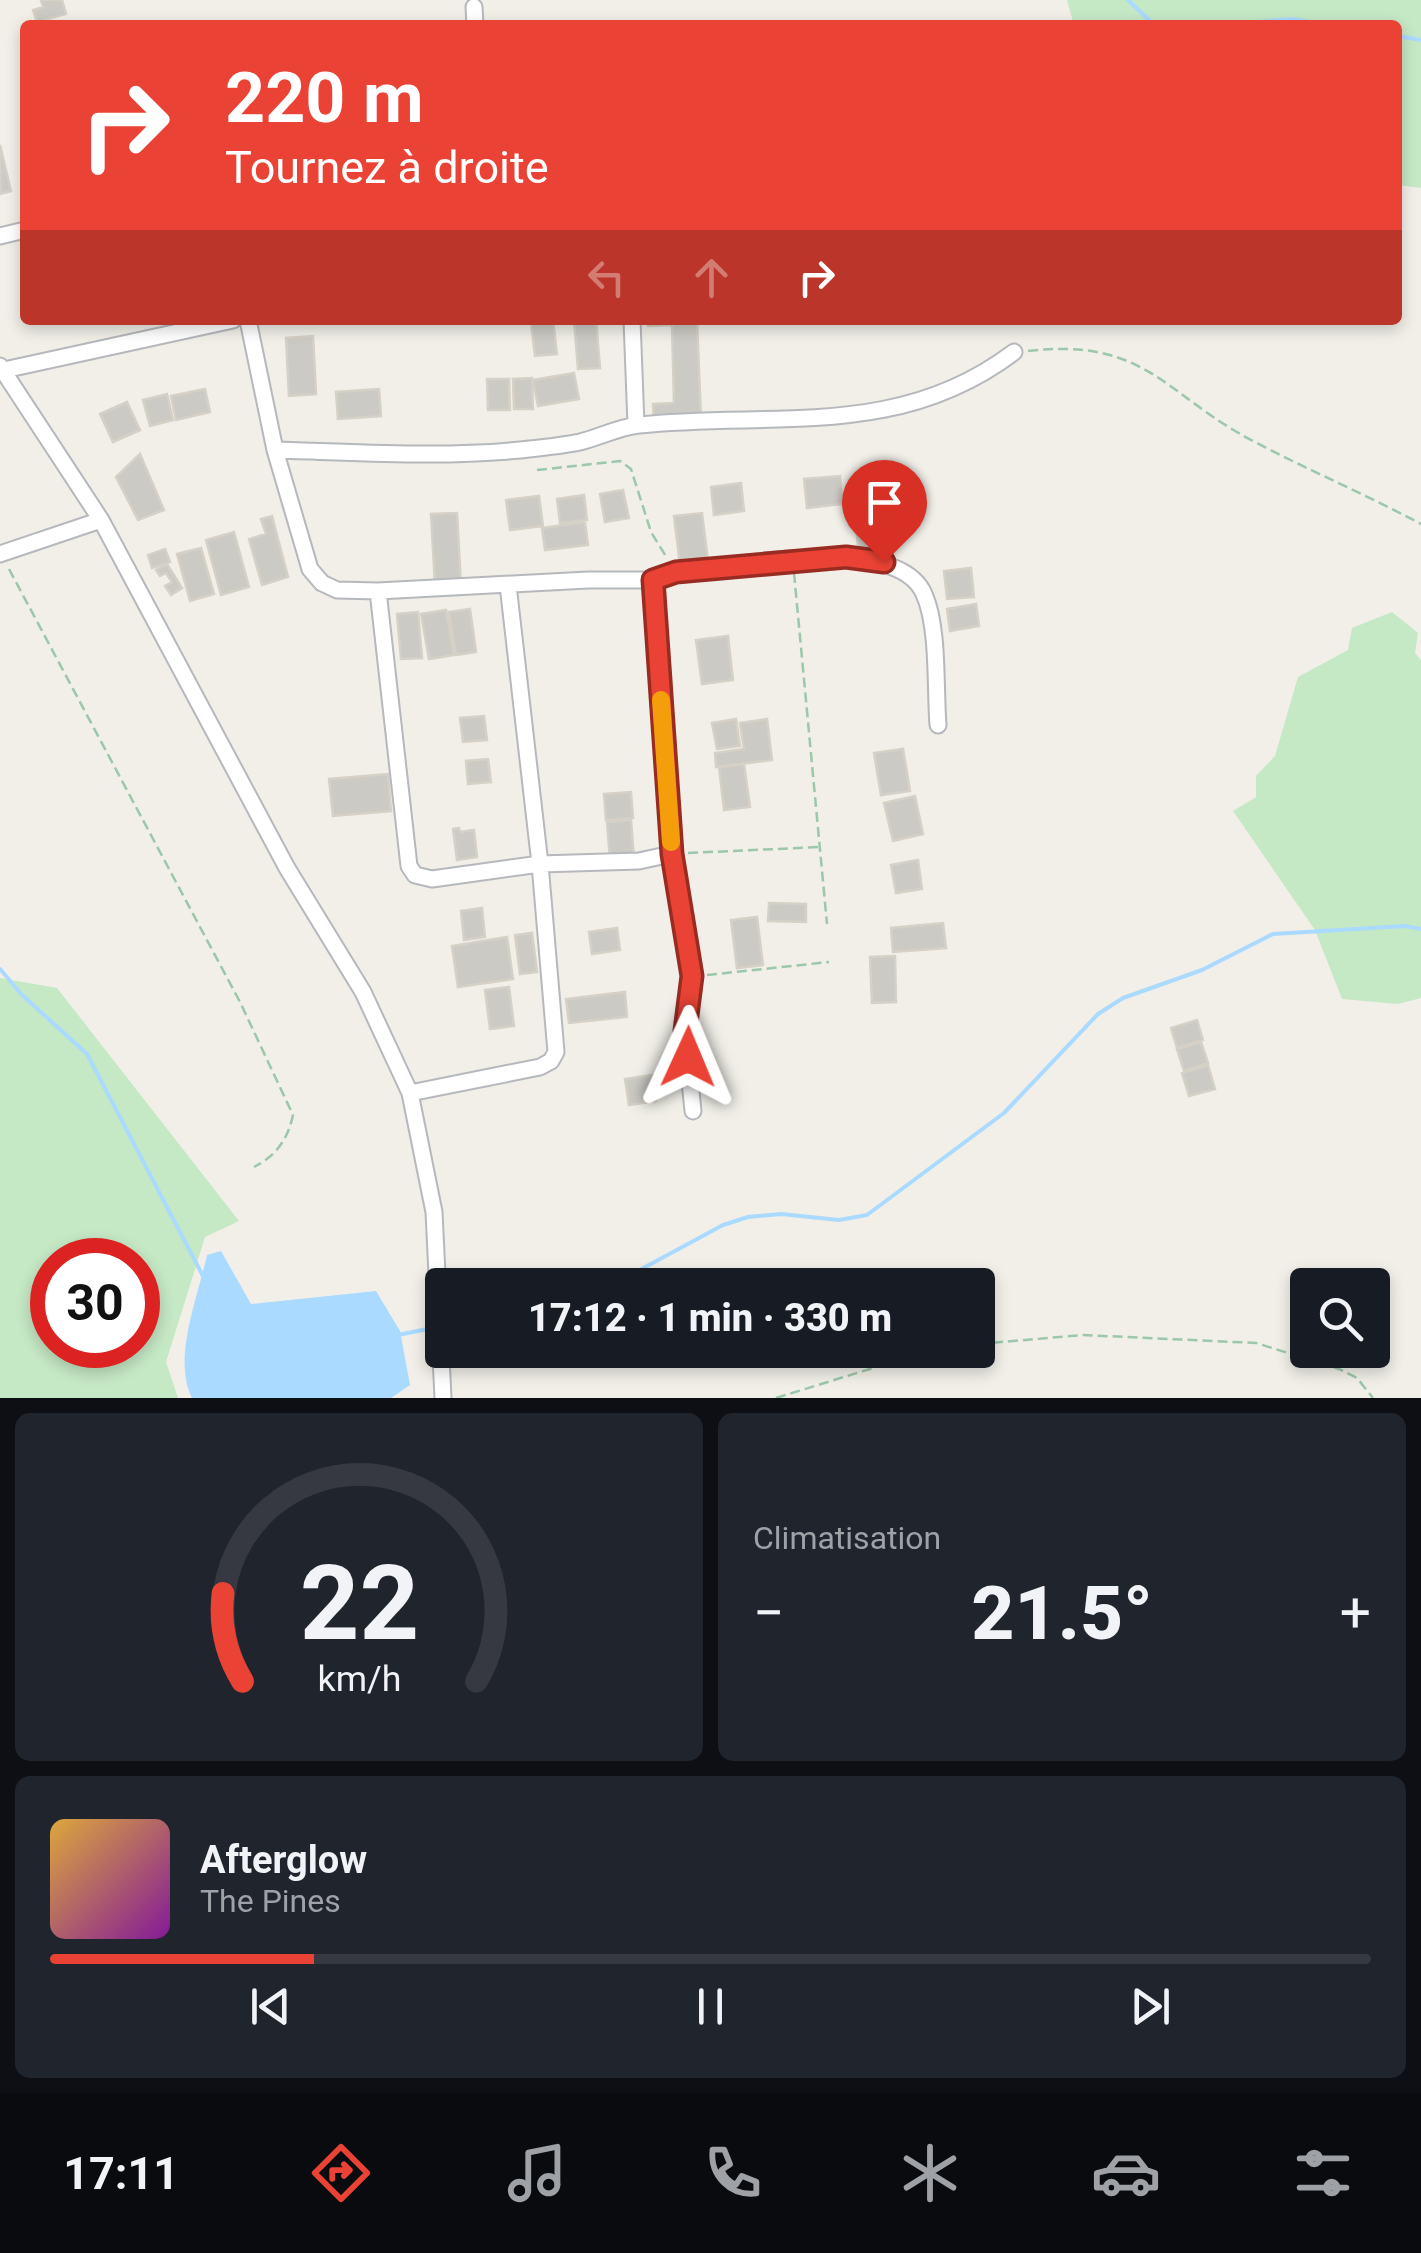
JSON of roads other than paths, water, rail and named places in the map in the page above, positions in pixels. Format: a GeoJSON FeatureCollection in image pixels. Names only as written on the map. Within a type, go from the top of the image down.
{"type":"FeatureCollection","features":[{"type":"Feature","properties":{"kind":"street"},"geometry":{"type":"LineString","coordinates":[[474,7],[475,20]]}},
{"type":"Feature","properties":{"kind":"street"},"geometry":{"type":"LineString","coordinates":[[209,325],[2,368],[101,520],[287,868],[363,992],[410,1093],[434,1212],[443,1398]]}},
{"type":"Feature","properties":{"kind":"street"},"geometry":{"type":"LineString","coordinates":[[249,325],[275,450],[310,568],[322,583],[337,590],[378,591],[653,580],[676,572],[846,557],[884,562],[910,574],[924,594],[930,618],[938,725]]}},
{"type":"Feature","properties":{"kind":"street"},"geometry":{"type":"LineString","coordinates":[[632,325],[636,425]]}},
{"type":"Feature","properties":{"kind":"street"},"geometry":{"type":"LineString","coordinates":[[275,450],[458,454],[580,442],[636,425],[814,419],[903,407],[956,390],[1014,352]]}},
{"type":"Feature","properties":{"kind":"street"},"geometry":{"type":"LineString","coordinates":[[0,554],[101,520]]}},
{"type":"Feature","properties":{"kind":"street"},"geometry":{"type":"LineString","coordinates":[[653,580],[672,854],[692,976],[685,1031],[693,1111]]}},
{"type":"Feature","properties":{"kind":"street"},"geometry":{"type":"LineString","coordinates":[[410,1093],[540,1067],[552,1061],[556,1052],[540,864],[508,586]]}},
{"type":"Feature","properties":{"kind":"street"},"geometry":{"type":"LineString","coordinates":[[378,591],[409,866],[415,876],[432,878],[540,864],[639,861],[672,854]]}},
{"type":"Feature","properties":{"kind":"water"},"geometry":{"type":"Polygon","coordinates":[[[221,1251],[251,1304],[376,1291],[400,1331],[410,1385],[391,1398],[192,1398],[185,1365],[189,1328],[207,1255],[221,1251]]]}},
{"type":"Feature","properties":{"kind":"waterway"},"geometry":{"type":"LineString","coordinates":[[1128,0],[1149,20]]}},
{"type":"Feature","properties":{"kind":"waterway"},"geometry":{"type":"LineString","coordinates":[[1280,20],[1298,20]]}},
{"type":"Feature","properties":{"kind":"waterway"},"geometry":{"type":"LineString","coordinates":[[1402,37],[1421,40]]}},
{"type":"Feature","properties":{"kind":"waterway"},"geometry":{"type":"LineString","coordinates":[[643,1268],[723,1225],[748,1217],[781,1214],[839,1220],[867,1215],[1004,1113],[1098,1014],[1123,998],[1202,970],[1273,934],[1405,926],[1421,929]]}},
{"type":"Feature","properties":{"kind":"waterway"},"geometry":{"type":"LineString","coordinates":[[0,969],[22,995],[87,1054],[204,1278]]}},
{"type":"Feature","properties":{"kind":"waterway"},"geometry":{"type":"LineString","coordinates":[[398,1335],[425,1329]]}}]}
